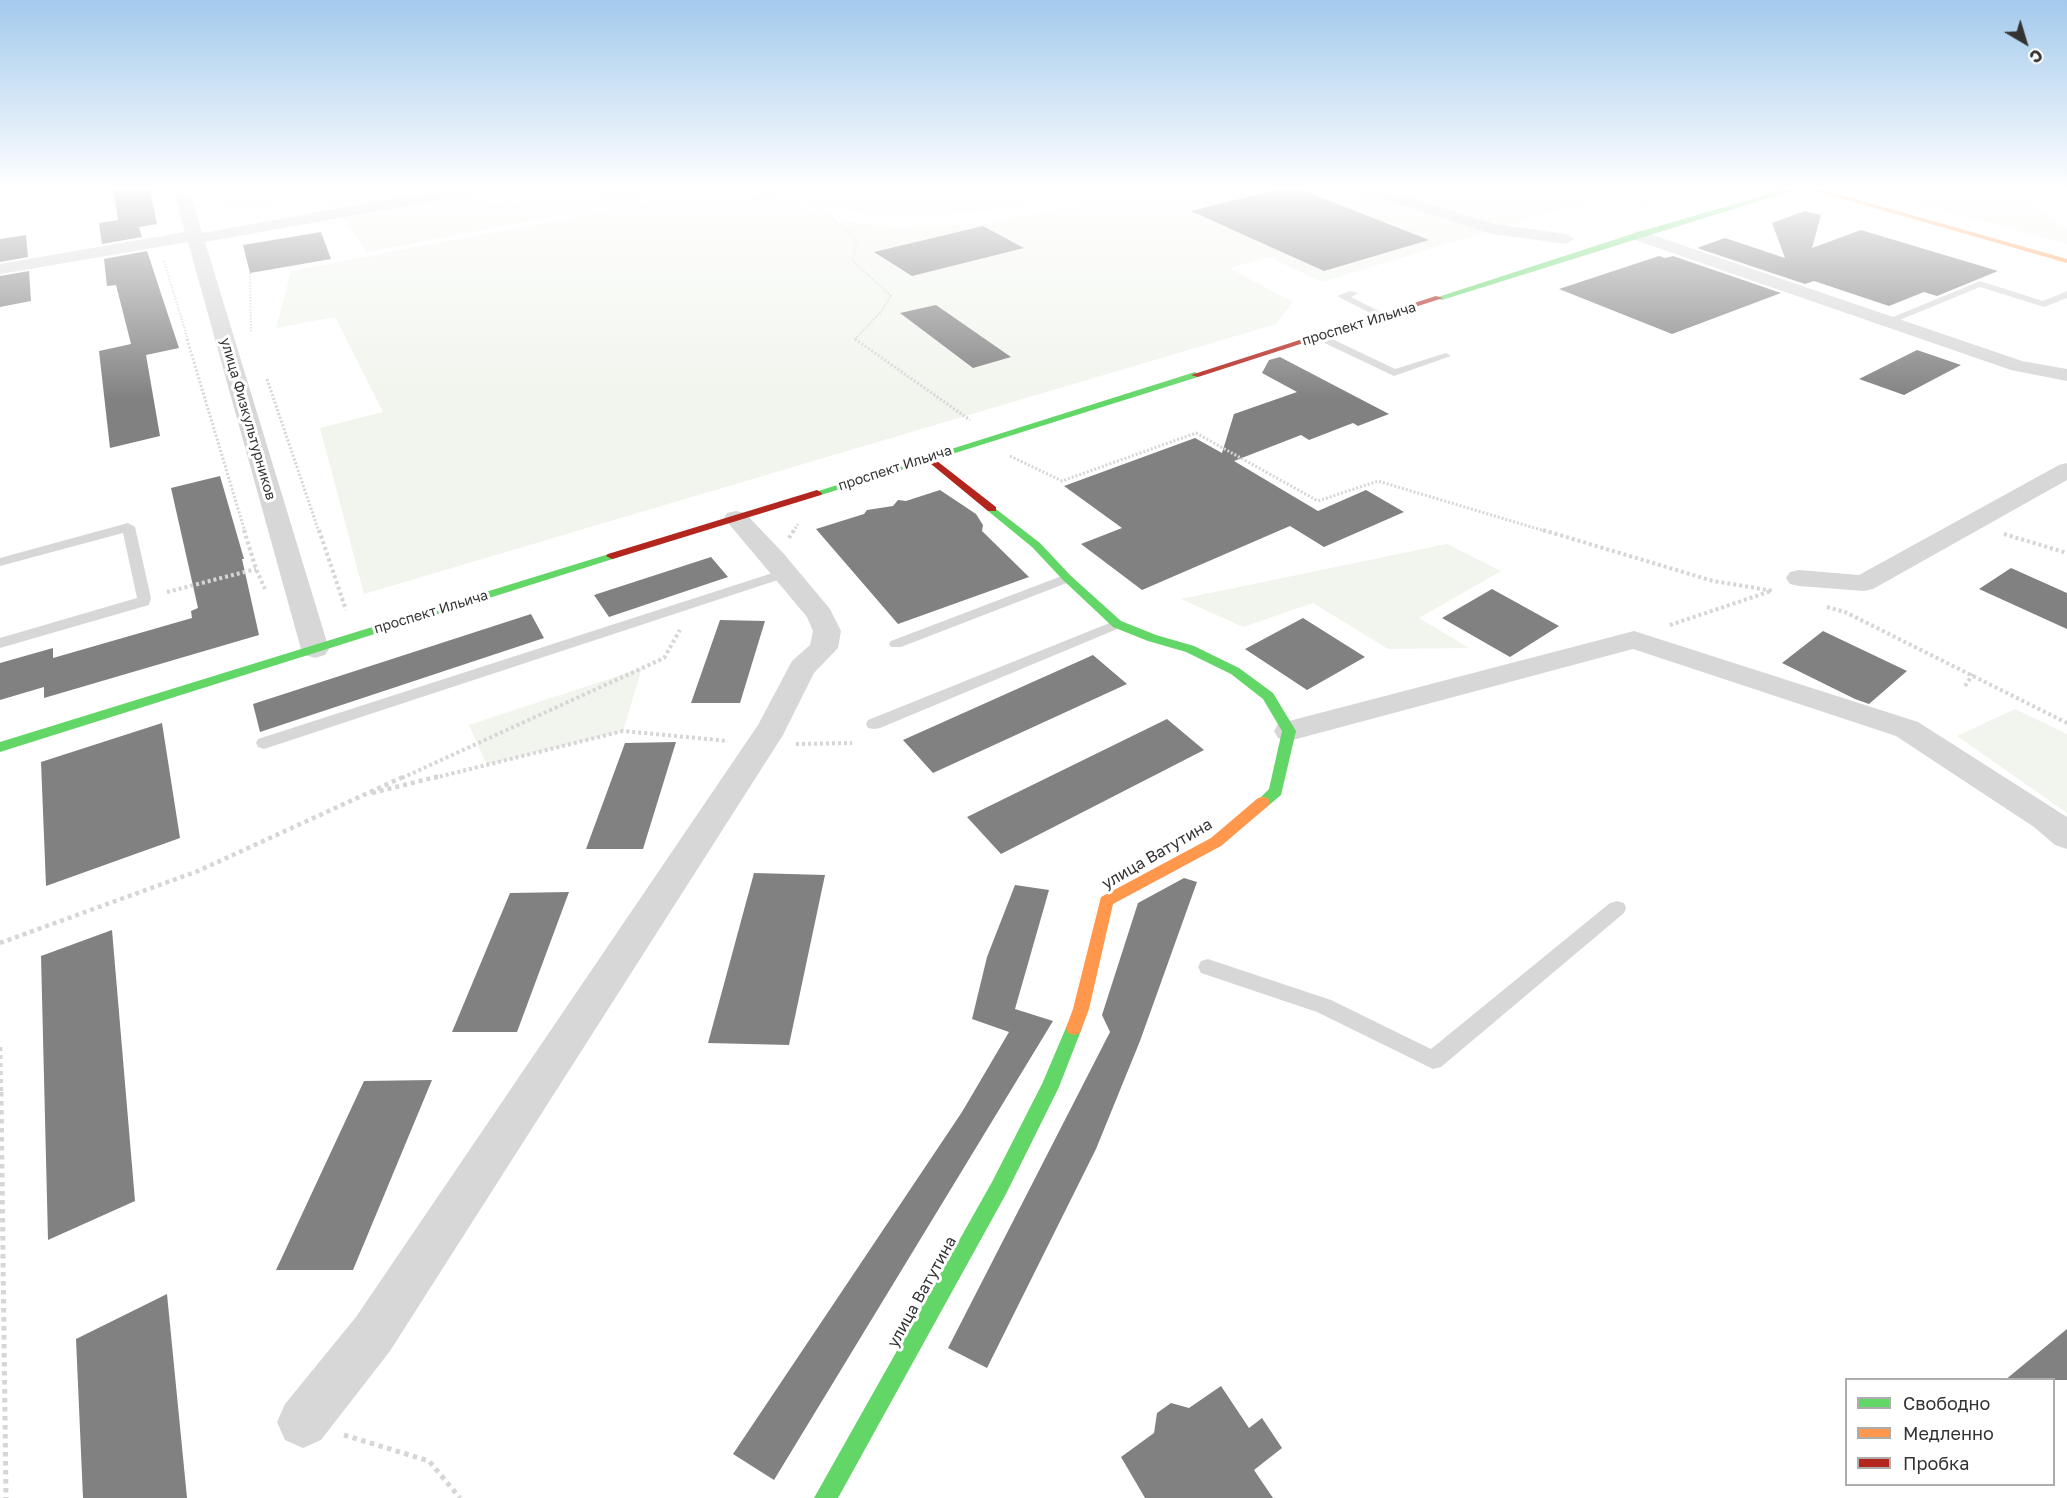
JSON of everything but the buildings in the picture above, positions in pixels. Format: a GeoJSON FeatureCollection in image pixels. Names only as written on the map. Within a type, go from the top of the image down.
{"type":"FeatureCollection","features":[{"type":"Feature","properties":{"kind":"main road","name":"проспект Ильича"},"geometry":{"type":"LineString","coordinates":[[0,747],[1560,260]]}},
{"type":"Feature","properties":{"kind":"main road"},"geometry":{"type":"LineString","coordinates":[[927,457],[1036,545],[1118,624],[1152,638],[1190,649],[1235,671],[1268,696],[1289,731]]}},
{"type":"Feature","properties":{"kind":"main road","name":"улица Ватутина"},"geometry":{"type":"LineString","coordinates":[[825,1498],[999,1188],[1050,1087],[1081,1009],[1106,901],[1216,842],[1276,791],[1289,731]]}},
{"type":"Feature","properties":{"kind":"street"},"geometry":{"type":"LineString","coordinates":[[0,269],[55,260]]}},
{"type":"Feature","properties":{"kind":"street","name":"улица Физкультурников"},"geometry":{"type":"LineString","coordinates":[[202,260],[315,649]]}},
{"type":"Feature","properties":{"kind":"street"},"geometry":{"type":"LineString","coordinates":[[1709,260],[2018,366],[2067,375]]}},
{"type":"Feature","properties":{"kind":"street"},"geometry":{"type":"LineString","coordinates":[[1791,586],[1864,583],[2067,470]]}},
{"type":"Feature","properties":{"kind":"street"},"geometry":{"type":"LineString","coordinates":[[303,1422],[373,1334],[772,728],[802,668],[824,648],[827,631],[820,615],[780,566],[736,518]]}},
{"type":"Feature","properties":{"kind":"street"},"geometry":{"type":"LineString","coordinates":[[1289,731],[1634,640],[1907,729],[2046,818],[2067,836]]}},
{"type":"Feature","properties":{"kind":"lane"},"geometry":{"type":"LineString","coordinates":[[1886,322],[1980,284],[2044,304],[2067,294]]}},
{"type":"Feature","properties":{"kind":"lane"},"geometry":{"type":"LineString","coordinates":[[1353,293],[1342,296],[1384,316]]}},
{"type":"Feature","properties":{"kind":"lane"},"geometry":{"type":"LineString","coordinates":[[1318,336],[1394,374],[1446,356]]}},
{"type":"Feature","properties":{"kind":"lane"},"geometry":{"type":"LineString","coordinates":[[0,562],[128,527],[144,598],[144,602],[0,643]]}},
{"type":"Feature","properties":{"kind":"lane"},"geometry":{"type":"LineString","coordinates":[[264,743],[780,566]]}},
{"type":"Feature","properties":{"kind":"lane"},"geometry":{"type":"LineString","coordinates":[[896,644],[1068,578]]}},
{"type":"Feature","properties":{"kind":"lane"},"geometry":{"type":"LineString","coordinates":[[874,724],[1118,624]]}},
{"type":"Feature","properties":{"kind":"lane"},"geometry":{"type":"LineString","coordinates":[[1209,967],[1324,1006],[1433,1060],[1617,908]]}},
{"type":"Feature","properties":{"kind":"path"},"geometry":{"type":"LineString","coordinates":[[164,260],[256,568],[265,590]]}},
{"type":"Feature","properties":{"kind":"path"},"geometry":{"type":"LineString","coordinates":[[853,260],[891,296],[880,313],[854,340],[973,422]]}},
{"type":"Feature","properties":{"kind":"path"},"geometry":{"type":"LineString","coordinates":[[250,273],[251,335]]}},
{"type":"Feature","properties":{"kind":"path"},"geometry":{"type":"LineString","coordinates":[[263,369],[348,614]]}},
{"type":"Feature","properties":{"kind":"path"},"geometry":{"type":"LineString","coordinates":[[1010,456],[1062,482],[1196,433],[1318,501],[1378,481],[1713,580],[1773,590]]}},
{"type":"Feature","properties":{"kind":"path"},"geometry":{"type":"LineString","coordinates":[[780,566],[803,517]]}},
{"type":"Feature","properties":{"kind":"path"},"geometry":{"type":"LineString","coordinates":[[1970,524],[2067,552]]}},
{"type":"Feature","properties":{"kind":"path"},"geometry":{"type":"LineString","coordinates":[[144,598],[256,568]]}},
{"type":"Feature","properties":{"kind":"path"},"geometry":{"type":"LineString","coordinates":[[1634,640],[1678,621],[1791,586]]}},
{"type":"Feature","properties":{"kind":"path"},"geometry":{"type":"LineString","coordinates":[[1824,606],[1845,612],[2067,723]]}},
{"type":"Feature","properties":{"kind":"path"},"geometry":{"type":"LineString","coordinates":[[0,943],[198,871],[664,658],[684,622]]}},
{"type":"Feature","properties":{"kind":"path"},"geometry":{"type":"LineString","coordinates":[[1965,686],[1973,674]]}},
{"type":"Feature","properties":{"kind":"path"},"geometry":{"type":"LineString","coordinates":[[362,796],[623,731],[761,744],[852,743]]}},
{"type":"Feature","properties":{"kind":"path"},"geometry":{"type":"LineString","coordinates":[[0,1047],[6,1498]]}},
{"type":"Feature","properties":{"kind":"path"},"geometry":{"type":"LineString","coordinates":[[303,1422],[429,1461],[460,1498]]}},
{"type":"Feature","properties":{"kind":"shaded area"},"geometry":{"type":"Polygon","coordinates":[[[349,260],[1258,260],[1229,268],[1293,302],[1276,324],[364,594],[320,428],[383,412],[335,317],[276,328],[291,271],[349,260]]]}},
{"type":"Feature","properties":{"kind":"shaded area"},"geometry":{"type":"Polygon","coordinates":[[[1275,260],[1394,260],[1322,282],[1275,260]]]}},
{"type":"Feature","properties":{"kind":"shaded area"},"geometry":{"type":"Polygon","coordinates":[[[1447,544],[1501,571],[1419,618],[1469,648],[1388,649],[1313,603],[1243,627],[1181,599],[1447,544]]]}},
{"type":"Feature","properties":{"kind":"shaded area"},"geometry":{"type":"Polygon","coordinates":[[[642,668],[623,731],[487,765],[469,725],[642,668]]]}},
{"type":"Feature","properties":{"kind":"shaded area"},"geometry":{"type":"Polygon","coordinates":[[[2015,709],[2067,734],[2067,813],[1957,736],[2015,709]]]}},
{"type":"Feature","properties":{"kind":"traffic: fast"},"geometry":{"type":"LineString","coordinates":[[1439,298],[1559,260]]}},
{"type":"Feature","properties":{"kind":"traffic: fast"},"geometry":{"type":"LineString","coordinates":[[817,493],[1195,375]]}},
{"type":"Feature","properties":{"kind":"traffic: fast"},"geometry":{"type":"LineString","coordinates":[[992,509],[1036,545],[1067,578],[1117,624],[1152,638],[1190,649],[1235,671],[1268,696],[1289,731],[1276,791],[1263,802]]}},
{"type":"Feature","properties":{"kind":"traffic: fast"},"geometry":{"type":"LineString","coordinates":[[0,747],[612,556]]}},
{"type":"Feature","properties":{"kind":"traffic: fast"},"geometry":{"type":"LineString","coordinates":[[825,1498],[999,1188],[1050,1087],[1074,1028]]}},
{"type":"Feature","properties":{"kind":"traffic: slow"},"geometry":{"type":"LineString","coordinates":[[2063,260],[2067,261]]}},
{"type":"Feature","properties":{"kind":"traffic: slow"},"geometry":{"type":"LineString","coordinates":[[1074,1028],[1081,1009],[1106,901],[1216,842],[1263,802]]}},
{"type":"Feature","properties":{"kind":"traffic: jam"},"geometry":{"type":"LineString","coordinates":[[1195,375],[1439,298]]}},
{"type":"Feature","properties":{"kind":"traffic: jam"},"geometry":{"type":"LineString","coordinates":[[928,457],[992,509]]}},
{"type":"Feature","properties":{"kind":"traffic: jam"},"geometry":{"type":"LineString","coordinates":[[612,556],[817,493]]}}]}
